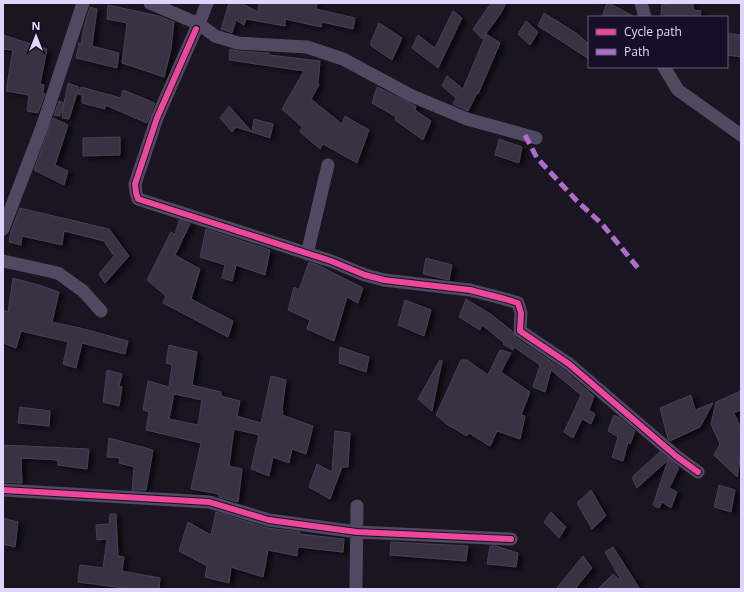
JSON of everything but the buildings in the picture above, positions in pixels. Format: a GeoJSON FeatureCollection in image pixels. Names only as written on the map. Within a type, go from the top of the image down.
{"type":"FeatureCollection","features":[{"type":"Feature","properties":{"kind":"street"},"geometry":{"type":"LineString","coordinates":[[3,230],[42,127],[83,3]]}},
{"type":"Feature","properties":{"kind":"street"},"geometry":{"type":"LineString","coordinates":[[150,3],[198,26],[215,36],[238,43],[307,47],[343,59],[410,95],[467,119],[536,138]]}},
{"type":"Feature","properties":{"kind":"street"},"geometry":{"type":"LineString","coordinates":[[207,3],[157,118],[135,184],[138,199],[331,261],[365,275],[384,280],[470,290],[518,303],[520,313],[520,331],[569,364],[676,456],[698,472]]}},
{"type":"Feature","properties":{"kind":"street"},"geometry":{"type":"LineString","coordinates":[[641,3],[645,16]]}},
{"type":"Feature","properties":{"kind":"street"},"geometry":{"type":"LineString","coordinates":[[665,68],[678,90],[741,135]]}},
{"type":"Feature","properties":{"kind":"street"},"geometry":{"type":"LineString","coordinates":[[307,254],[328,165]]}},
{"type":"Feature","properties":{"kind":"street"},"geometry":{"type":"LineString","coordinates":[[3,261],[58,274],[83,291],[101,311]]}},
{"type":"Feature","properties":{"kind":"street"},"geometry":{"type":"LineString","coordinates":[[3,490],[209,502],[269,520],[357,532],[511,539]]}},
{"type":"Feature","properties":{"kind":"street"},"geometry":{"type":"LineString","coordinates":[[356,589],[357,506]]}},
{"type":"Feature","properties":{"kind":"marked path"},"geometry":{"type":"LineString","coordinates":[[525,135],[537,158],[577,201],[602,224],[638,268]]}},
{"type":"Feature","properties":{"kind":"cycle path"},"geometry":{"type":"LineString","coordinates":[[196,29],[157,118],[135,184],[138,199],[331,261],[365,275],[384,280],[470,290],[518,303],[521,313],[520,331],[569,364],[676,456],[698,472]]}},
{"type":"Feature","properties":{"kind":"cycle path"},"geometry":{"type":"LineString","coordinates":[[3,490],[209,502],[269,520],[357,532],[511,539]]}}]}
